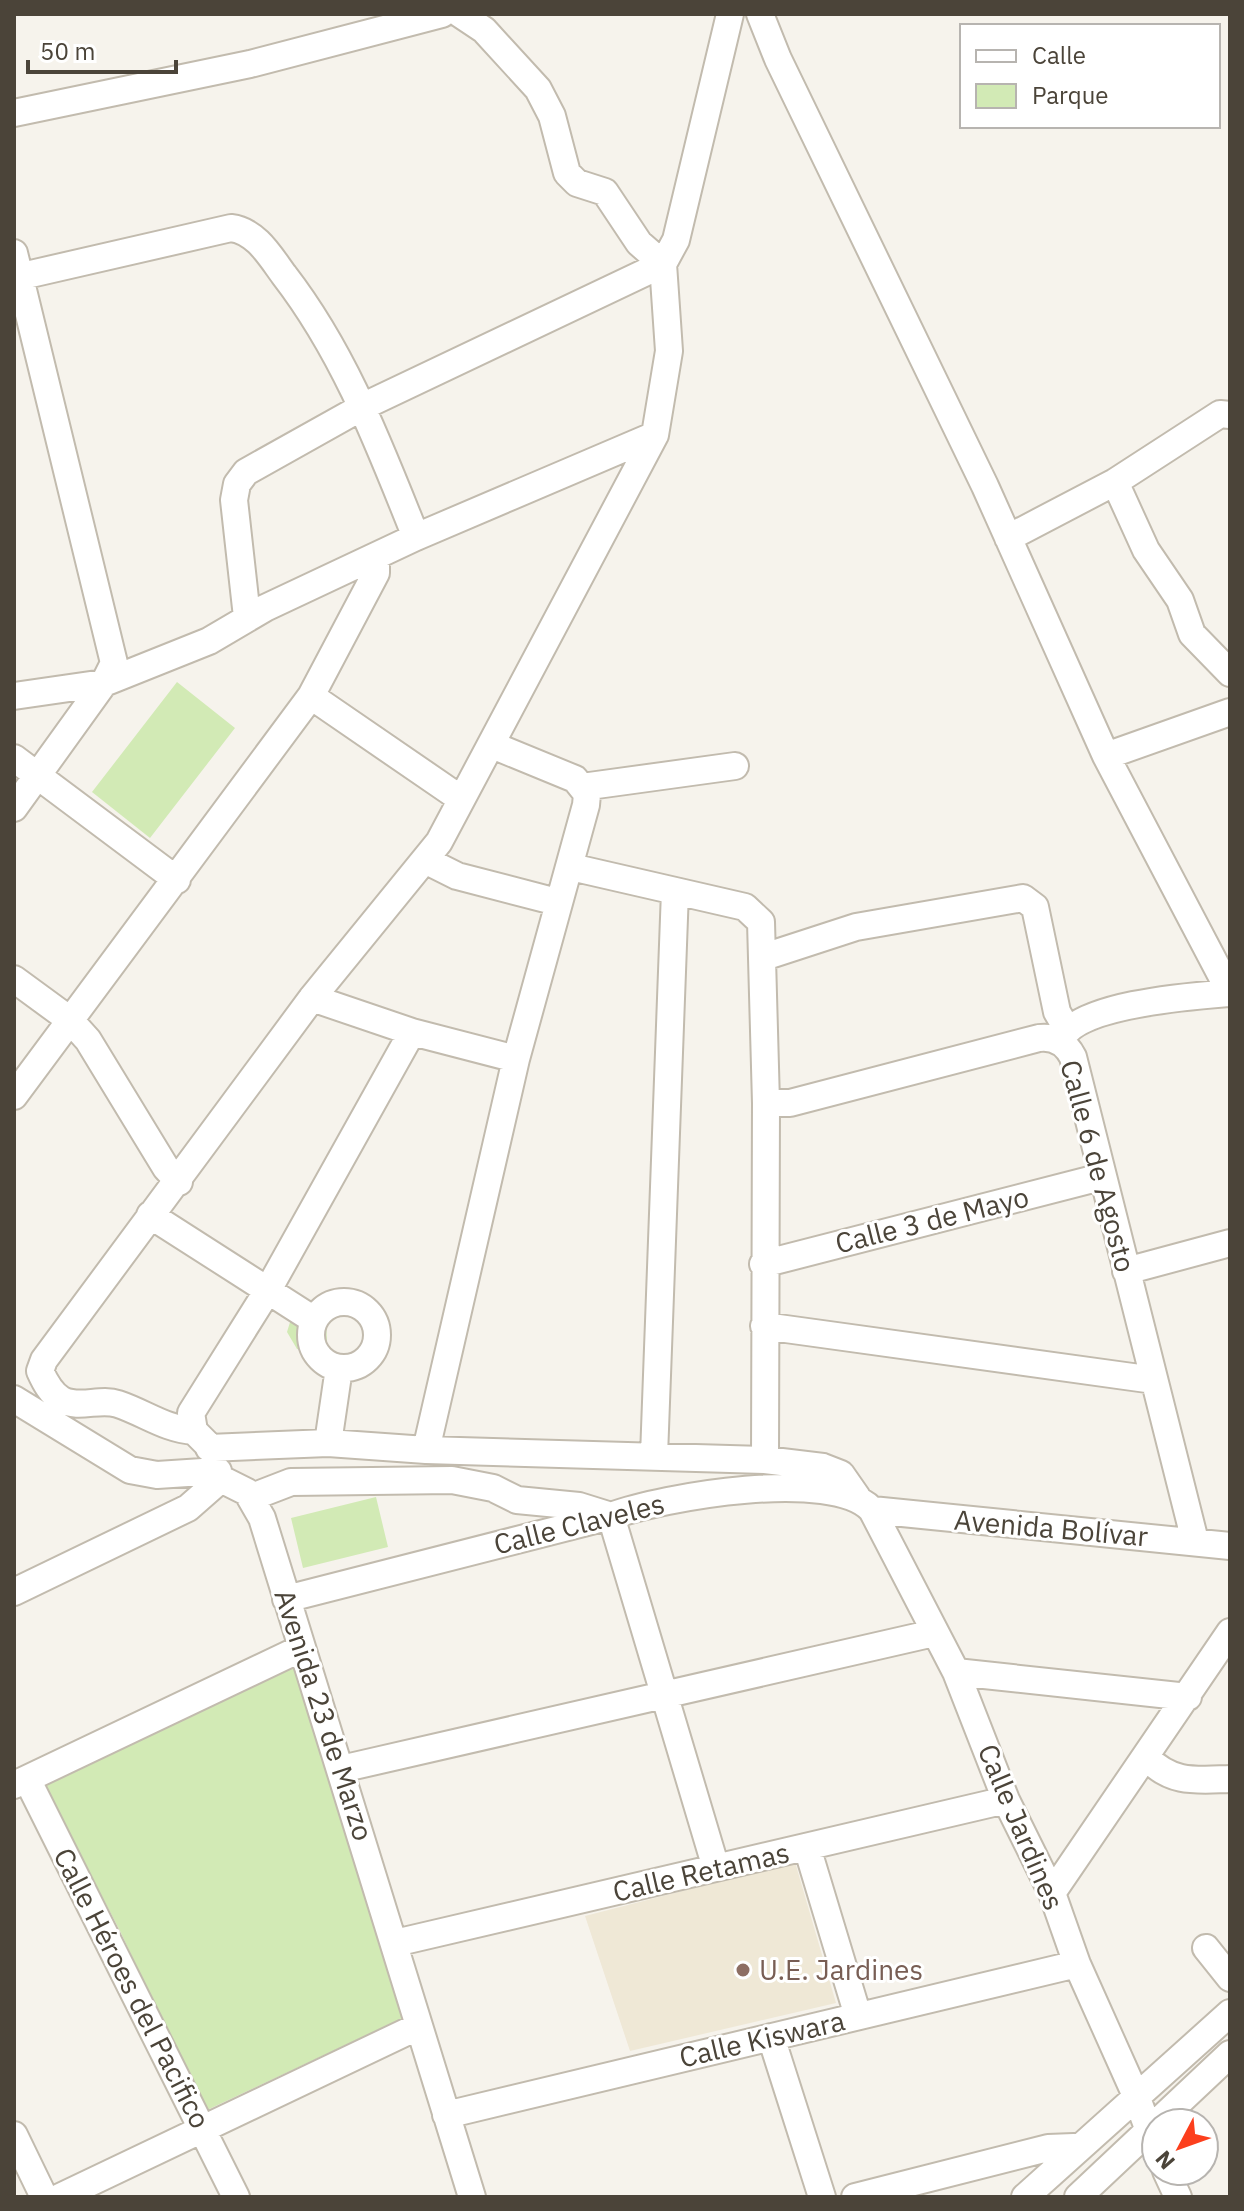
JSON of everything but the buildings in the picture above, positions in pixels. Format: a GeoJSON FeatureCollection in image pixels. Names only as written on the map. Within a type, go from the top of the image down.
{"type":"FeatureCollection","features":[{"type":"Feature","properties":{"kind":"street"},"geometry":{"type":"LineString","coordinates":[[14,113],[250,64],[442,14]]}},
{"type":"Feature","properties":{"kind":"street"},"geometry":{"type":"LineString","coordinates":[[460,14],[484,30],[538,89],[552,116],[567,173],[577,183],[605,192],[639,243],[663,264]]}},
{"type":"Feature","properties":{"kind":"street"},"geometry":{"type":"LineString","coordinates":[[716,1868],[662,1696],[611,1516],[579,1506],[517,1500],[493,1488],[452,1480],[291,1482],[252,1497],[211,1457],[173,1429],[117,1403],[74,1404],[61,1400],[46,1386],[40,1371],[44,1360],[150,1215],[179,1182],[312,998],[425,860],[492,745],[655,435],[669,351],[663,264],[676,240],[730,14]]}},
{"type":"Feature","properties":{"kind":"street"},"geometry":{"type":"LineString","coordinates":[[760,14],[778,59],[1008,538],[1106,756],[1230,992],[1151,999],[1063,1035],[1035,907],[1023,898],[856,927],[764,957]]}},
{"type":"Feature","properties":{"kind":"street"},"geometry":{"type":"LineString","coordinates":[[14,808],[104,683],[114,663],[18,264],[231,228],[243,229],[269,255],[317,318],[364,406],[416,537]]}},
{"type":"Feature","properties":{"kind":"street"},"geometry":{"type":"LineString","coordinates":[[247,617],[234,500],[237,484],[246,472],[364,406],[663,264]]}},
{"type":"Feature","properties":{"kind":"street"},"geometry":{"type":"LineString","coordinates":[[1008,538],[1115,482],[1220,414],[1230,415]]}},
{"type":"Feature","properties":{"kind":"street"},"geometry":{"type":"LineString","coordinates":[[14,696],[104,683],[209,641],[247,617],[416,537],[655,435]]}},
{"type":"Feature","properties":{"kind":"street"},"geometry":{"type":"LineString","coordinates":[[1115,482],[1146,550],[1180,600],[1192,634],[1230,673]]}},
{"type":"Feature","properties":{"kind":"street"},"geometry":{"type":"LineString","coordinates":[[14,1096],[311,696],[376,573],[376,557]]}},
{"type":"Feature","properties":{"kind":"street"},"geometry":{"type":"LineString","coordinates":[[311,696],[461,799]]}},
{"type":"Feature","properties":{"kind":"street"},"geometry":{"type":"LineString","coordinates":[[1106,756],[1230,712]]}},
{"type":"Feature","properties":{"kind":"street"},"geometry":{"type":"LineString","coordinates":[[426,1450],[516,1059],[586,805],[587,794],[575,779],[492,745]]}},
{"type":"Feature","properties":{"kind":"street"},"geometry":{"type":"LineString","coordinates":[[14,758],[177,880]]}},
{"type":"Feature","properties":{"kind":"street"},"geometry":{"type":"LineString","coordinates":[[582,787],[735,766]]}},
{"type":"Feature","properties":{"kind":"street"},"geometry":{"type":"LineString","coordinates":[[425,860],[457,876],[557,902]]}},
{"type":"Feature","properties":{"kind":"street"},"geometry":{"type":"LineString","coordinates":[[571,867],[752,910],[761,922],[766,1103],[763,1264],[765,1460]]}},
{"type":"Feature","properties":{"kind":"street"},"geometry":{"type":"LineString","coordinates":[[654,1456],[675,891]]}},
{"type":"Feature","properties":{"kind":"street"},"geometry":{"type":"LineString","coordinates":[[14,979],[70,1020],[88,1040],[166,1168],[179,1182]]}},
{"type":"Feature","properties":{"kind":"street"},"geometry":{"type":"LineString","coordinates":[[312,998],[412,1032],[516,1059]]}},
{"type":"Feature","properties":{"kind":"street"},"geometry":{"type":"LineString","coordinates":[[14,1592],[188,1508],[211,1457],[191,1413],[268,1290],[412,1032]]}},
{"type":"Feature","properties":{"kind":"street","name":"Calle 6 de Agosto"},"geometry":{"type":"LineString","coordinates":[[766,1103],[790,1103],[1039,1038],[1063,1035],[1073,1057],[1195,1541]]}},
{"type":"Feature","properties":{"kind":"street","name":"Calle 3 de Mayo"},"geometry":{"type":"LineString","coordinates":[[763,1264],[1101,1177]]}},
{"type":"Feature","properties":{"kind":"street"},"geometry":{"type":"LineString","coordinates":[[150,1215],[314,1320]]}},
{"type":"Feature","properties":{"kind":"street"},"geometry":{"type":"LineString","coordinates":[[1126,1271],[1230,1243]]}},
{"type":"Feature","properties":{"kind":"street"},"geometry":{"type":"LineString","coordinates":[[351,1302],[370,1314],[378,1335],[370,1356],[350,1368],[339,1368],[329,1365],[315,1350],[311,1341],[314,1320],[329,1305],[351,1302]]}},
{"type":"Feature","properties":{"kind":"street"},"geometry":{"type":"LineString","coordinates":[[764,1326],[1154,1380]]}},
{"type":"Feature","properties":{"kind":"street"},"geometry":{"type":"LineString","coordinates":[[328,1443],[339,1368]]}},
{"type":"Feature","properties":{"kind":"street","name":"Calle Jardines"},"geometry":{"type":"LineString","coordinates":[[14,1399],[130,1470],[157,1475],[211,1457],[328,1443],[426,1450],[765,1460],[823,1467],[841,1474],[864,1504],[956,1672],[1006,1800],[1052,1893],[1077,1964],[1140,2107]]}},
{"type":"Feature","properties":{"kind":"street"},"geometry":{"type":"LineString","coordinates":[[493,1488],[500,1450]]}},
{"type":"Feature","properties":{"kind":"street","name":"Calle Claveles"},"geometry":{"type":"LineString","coordinates":[[286,1599],[611,1516],[641,1505],[738,1491],[824,1490],[864,1504]]}},
{"type":"Feature","properties":{"kind":"street","name":"Avenida 23 de Marzo"},"geometry":{"type":"LineString","coordinates":[[252,1497],[262,1518],[341,1769],[472,2197]]}},
{"type":"Feature","properties":{"kind":"street","name":"Avenida Bolívar"},"geometry":{"type":"LineString","coordinates":[[864,1504],[1230,1546]]}},
{"type":"Feature","properties":{"kind":"street"},"geometry":{"type":"LineString","coordinates":[[1052,1893],[1147,1758],[1230,1632]]}},
{"type":"Feature","properties":{"kind":"street"},"geometry":{"type":"LineString","coordinates":[[341,1769],[934,1633]]}},
{"type":"Feature","properties":{"kind":"street"},"geometry":{"type":"LineString","coordinates":[[20,1782],[302,1648]]}},
{"type":"Feature","properties":{"kind":"street"},"geometry":{"type":"LineString","coordinates":[[956,1672],[1188,1697]]}},
{"type":"Feature","properties":{"kind":"street"},"geometry":{"type":"LineString","coordinates":[[1147,1758],[1159,1771],[1182,1781],[1230,1779]]}},
{"type":"Feature","properties":{"kind":"street","name":"Calle Héroes del Pacifico"},"geometry":{"type":"LineString","coordinates":[[20,1782],[236,2197]]}},
{"type":"Feature","properties":{"kind":"street","name":"Calle Retamas"},"geometry":{"type":"LineString","coordinates":[[395,1943],[1006,1800]]}},
{"type":"Feature","properties":{"kind":"street"},"geometry":{"type":"LineString","coordinates":[[807,1847],[858,2016]]}},
{"type":"Feature","properties":{"kind":"street"},"geometry":{"type":"LineString","coordinates":[[1206,1948],[1230,1978]]}},
{"type":"Feature","properties":{"kind":"street","name":"Calle Kiswara"},"geometry":{"type":"LineString","coordinates":[[446,2115],[1077,1964]]}},
{"type":"Feature","properties":{"kind":"street"},"geometry":{"type":"LineString","coordinates":[[1025,2197],[1230,2013]]}},
{"type":"Feature","properties":{"kind":"street"},"geometry":{"type":"LineString","coordinates":[[60,2197],[419,2026]]}},
{"type":"Feature","properties":{"kind":"street"},"geometry":{"type":"LineString","coordinates":[[771,2037],[822,2197]]}},
{"type":"Feature","properties":{"kind":"street"},"geometry":{"type":"LineString","coordinates":[[1182,2107],[1230,2054]]}},
{"type":"Feature","properties":{"kind":"street"},"geometry":{"type":"LineString","coordinates":[[14,2135],[44,2197]]}},
{"type":"Feature","properties":{"kind":"street"},"geometry":{"type":"LineString","coordinates":[[855,2197],[1048,2148],[1074,2147],[1077,2150]]}},
{"type":"Feature","properties":{"kind":"street"},"geometry":{"type":"LineString","coordinates":[[1078,2197],[1140,2149]]}},
{"type":"Feature","properties":{"kind":"shaded area"},"geometry":{"type":"Polygon","coordinates":[[[795,1862],[836,2003],[630,2051],[585,1916],[795,1862]]]}},
{"type":"Feature","properties":{"kind":"green space"},"geometry":{"type":"Polygon","coordinates":[[[177,682],[235,728],[150,838],[92,792],[177,682]]]}},
{"type":"Feature","properties":{"kind":"green space"},"geometry":{"type":"Polygon","coordinates":[[[291,1319],[326,1321],[327,1341],[310,1352],[297,1349],[287,1332],[291,1319]]]}},
{"type":"Feature","properties":{"kind":"green space"},"geometry":{"type":"Polygon","coordinates":[[[376,1497],[388,1547],[303,1568],[291,1518],[376,1497]]]}},
{"type":"Feature","properties":{"kind":"green space"},"geometry":{"type":"Polygon","coordinates":[[[293,1664],[405,2017],[205,2111],[120,1931],[42,1781],[293,1664]]]}},
{"type":"Feature","properties":{"kind":"place","name":"U.E. Jardines"},"geometry":{"type":"Point","coordinates":[743,1970]}}]}
